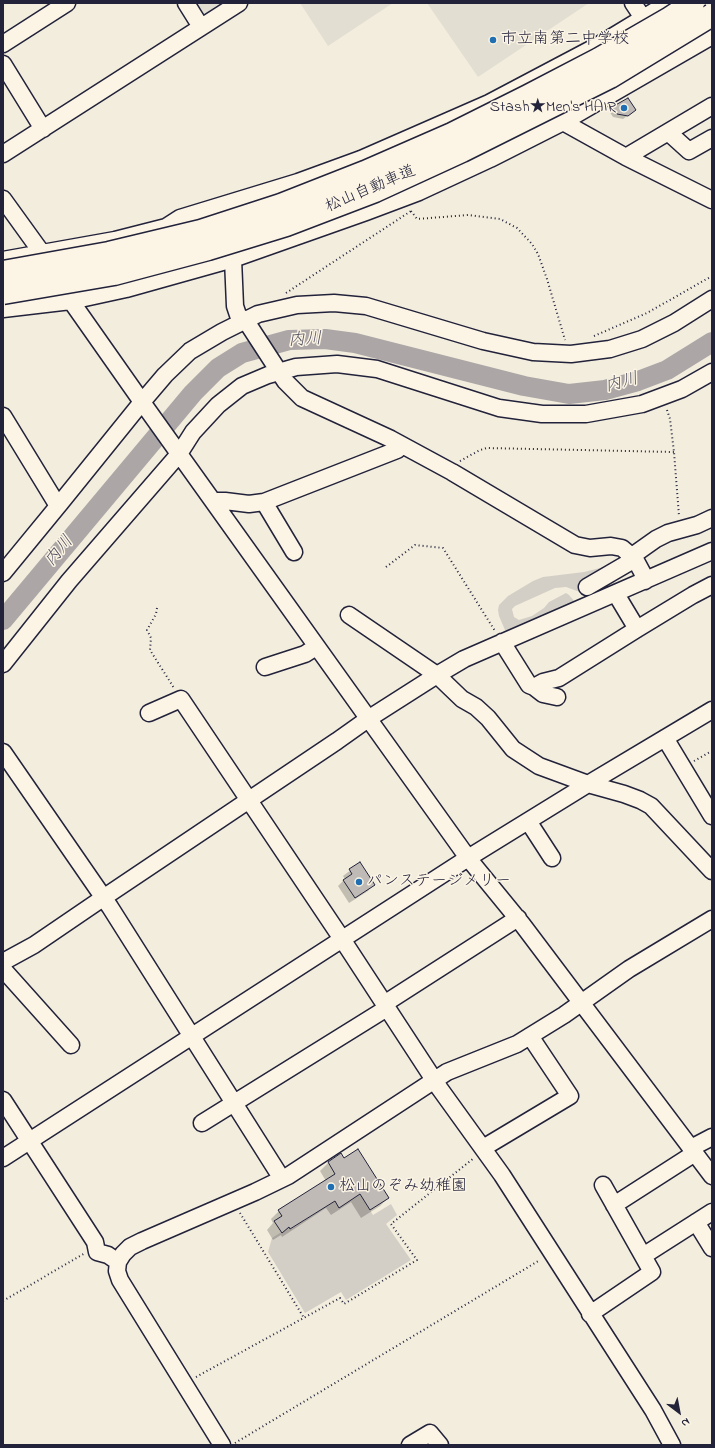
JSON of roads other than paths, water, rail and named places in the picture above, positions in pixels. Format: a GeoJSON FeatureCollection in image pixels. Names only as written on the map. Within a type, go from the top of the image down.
{"type":"FeatureCollection","features":[{"type":"Feature","properties":{"kind":"highway","name":"松山自動車道"},"geometry":{"type":"LineString","coordinates":[[3,272],[109,253],[201,231],[281,205],[365,172],[452,134],[599,59],[693,3]]}},
{"type":"Feature","properties":{"kind":"highway","name":"松山自動車道"},"geometry":{"type":"LineString","coordinates":[[3,293],[114,274],[208,249],[286,225],[375,190],[462,151],[610,77],[712,15]]}},
{"type":"Feature","properties":{"kind":"street"},"geometry":{"type":"LineString","coordinates":[[186,3],[201,27]]}},
{"type":"Feature","properties":{"kind":"street"},"geometry":{"type":"LineString","coordinates":[[3,154],[239,3]]}},
{"type":"Feature","properties":{"kind":"street"},"geometry":{"type":"LineString","coordinates":[[633,3],[642,18]]}},
{"type":"Feature","properties":{"kind":"street"},"geometry":{"type":"LineString","coordinates":[[3,260],[115,240],[166,227],[180,218],[298,182],[360,159],[489,103],[597,46],[668,3]]}},
{"type":"Feature","properties":{"kind":"street"},"geometry":{"type":"LineString","coordinates":[[3,44],[61,4]]}},
{"type":"Feature","properties":{"kind":"street"},"geometry":{"type":"LineString","coordinates":[[3,310],[72,301],[126,289],[233,259],[419,192],[490,159],[563,122],[712,36]]}},
{"type":"Feature","properties":{"kind":"street"},"geometry":{"type":"LineString","coordinates":[[3,64],[43,129]]}},
{"type":"Feature","properties":{"kind":"street"},"geometry":{"type":"LineString","coordinates":[[626,157],[712,106]]}},
{"type":"Feature","properties":{"kind":"street"},"geometry":{"type":"LineString","coordinates":[[563,122],[626,157],[712,200]]}},
{"type":"Feature","properties":{"kind":"street"},"geometry":{"type":"LineString","coordinates":[[668,132],[689,151],[712,138]]}},
{"type":"Feature","properties":{"kind":"street"},"geometry":{"type":"LineString","coordinates":[[3,199],[42,253],[72,301],[177,452],[468,858],[518,918],[712,1176]]}},
{"type":"Feature","properties":{"kind":"street"},"geometry":{"type":"LineString","coordinates":[[233,259],[235,306],[238,315],[246,322],[285,381],[302,398],[357,422],[402,445],[452,472],[575,545],[590,548],[611,546],[622,548],[634,557],[645,581]]}},
{"type":"Feature","properties":{"kind":"street"},"geometry":{"type":"LineString","coordinates":[[3,573],[165,375],[190,351],[246,322],[258,314],[297,305],[334,303],[366,306],[497,344],[533,352],[571,354],[610,349],[642,339],[674,323],[712,300]]}},
{"type":"Feature","properties":{"kind":"street"},"geometry":{"type":"LineString","coordinates":[[3,664],[69,581],[218,405],[242,386],[278,370],[296,366],[337,364],[378,369],[499,408],[542,414],[586,414],[642,404],[682,389],[712,372]]}},
{"type":"Feature","properties":{"kind":"street"},"geometry":{"type":"LineString","coordinates":[[3,416],[58,506]]}},
{"type":"Feature","properties":{"kind":"street"},"geometry":{"type":"LineString","coordinates":[[212,501],[249,504],[264,502],[397,450],[402,445]]}},
{"type":"Feature","properties":{"kind":"street"},"geometry":{"type":"LineString","coordinates":[[264,502],[294,552]]}},
{"type":"Feature","properties":{"kind":"street"},"geometry":{"type":"LineString","coordinates":[[587,587],[634,557],[656,539],[668,533],[697,525],[712,518]]}},
{"type":"Feature","properties":{"kind":"street"},"geometry":{"type":"LineString","coordinates":[[3,962],[34,945],[248,800],[337,742],[368,719],[464,659],[712,551]]}},
{"type":"Feature","properties":{"kind":"street"},"geometry":{"type":"LineString","coordinates":[[534,687],[543,682],[559,678],[637,629],[712,585]]}},
{"type":"Feature","properties":{"kind":"street"},"geometry":{"type":"LineString","coordinates":[[616,594],[637,629]]}},
{"type":"Feature","properties":{"kind":"street"},"geometry":{"type":"LineString","coordinates":[[349,615],[437,675],[462,699],[488,718],[513,749],[539,766],[588,784],[629,796],[652,806],[712,871]]}},
{"type":"Feature","properties":{"kind":"street"},"geometry":{"type":"LineString","coordinates":[[502,642],[529,685],[534,687],[542,694],[557,697]]}},
{"type":"Feature","properties":{"kind":"street"},"geometry":{"type":"LineString","coordinates":[[265,668],[305,654],[316,647]]}},
{"type":"Feature","properties":{"kind":"street"},"geometry":{"type":"LineString","coordinates":[[148,713],[181,699],[342,939],[434,1080],[502,1175],[652,1410],[672,1445]]}},
{"type":"Feature","properties":{"kind":"street"},"geometry":{"type":"LineString","coordinates":[[3,1158],[528,820],[712,710]]}},
{"type":"Feature","properties":{"kind":"street"},"geometry":{"type":"LineString","coordinates":[[665,738],[712,816]]}},
{"type":"Feature","properties":{"kind":"street"},"geometry":{"type":"LineString","coordinates":[[3,752],[103,898],[282,1179]]}},
{"type":"Feature","properties":{"kind":"street"},"geometry":{"type":"LineString","coordinates":[[528,820],[552,858]]}},
{"type":"Feature","properties":{"kind":"street"},"geometry":{"type":"LineString","coordinates":[[202,1123],[386,1006],[518,918]]}},
{"type":"Feature","properties":{"kind":"street"},"geometry":{"type":"LineString","coordinates":[[222,1445],[120,1280],[117,1270],[118,1262],[123,1254],[130,1247],[282,1179],[447,1072],[500,1052],[530,1036],[564,1015],[629,969],[712,919]]}},
{"type":"Feature","properties":{"kind":"street"},"geometry":{"type":"LineString","coordinates":[[3,969],[71,1045]]}},
{"type":"Feature","properties":{"kind":"street"},"geometry":{"type":"LineString","coordinates":[[483,1149],[570,1096],[530,1036]]}},
{"type":"Feature","properties":{"kind":"street"},"geometry":{"type":"LineString","coordinates":[[3,1100],[94,1242],[97,1252],[108,1255],[118,1262]]}},
{"type":"Feature","properties":{"kind":"street"},"geometry":{"type":"LineString","coordinates":[[614,1205],[712,1137]]}},
{"type":"Feature","properties":{"kind":"street"},"geometry":{"type":"LineString","coordinates":[[590,1314],[652,1272],[603,1186]]}},
{"type":"Feature","properties":{"kind":"street"},"geometry":{"type":"LineString","coordinates":[[643,1256],[712,1212]]}},
{"type":"Feature","properties":{"kind":"street"},"geometry":{"type":"LineString","coordinates":[[696,1222],[712,1248]]}},
{"type":"Feature","properties":{"kind":"street"},"geometry":{"type":"LineString","coordinates":[[410,1445],[430,1433],[440,1445]]}},
{"type":"Feature","properties":{"kind":"waterway","name":"内川"},"geometry":{"type":"LineString","coordinates":[[3,620],[193,393],[218,368],[242,353],[289,340],[325,339],[355,343],[524,386],[569,394],[605,390],[638,381],[667,370],[712,342]]}},
{"type":"Feature","properties":{"kind":"place","name":"市立南第二中学校"},"geometry":{"type":"Point","coordinates":[493,40]}},
{"type":"Feature","properties":{"kind":"place","name":"Stash★Men's HAIR"},"geometry":{"type":"Point","coordinates":[624,108]}},
{"type":"Feature","properties":{"kind":"place","name":"パンステージメリー"},"geometry":{"type":"Point","coordinates":[359,882]}},
{"type":"Feature","properties":{"kind":"place","name":"松山のぞみ幼稚園"},"geometry":{"type":"Point","coordinates":[331,1187]}}]}
